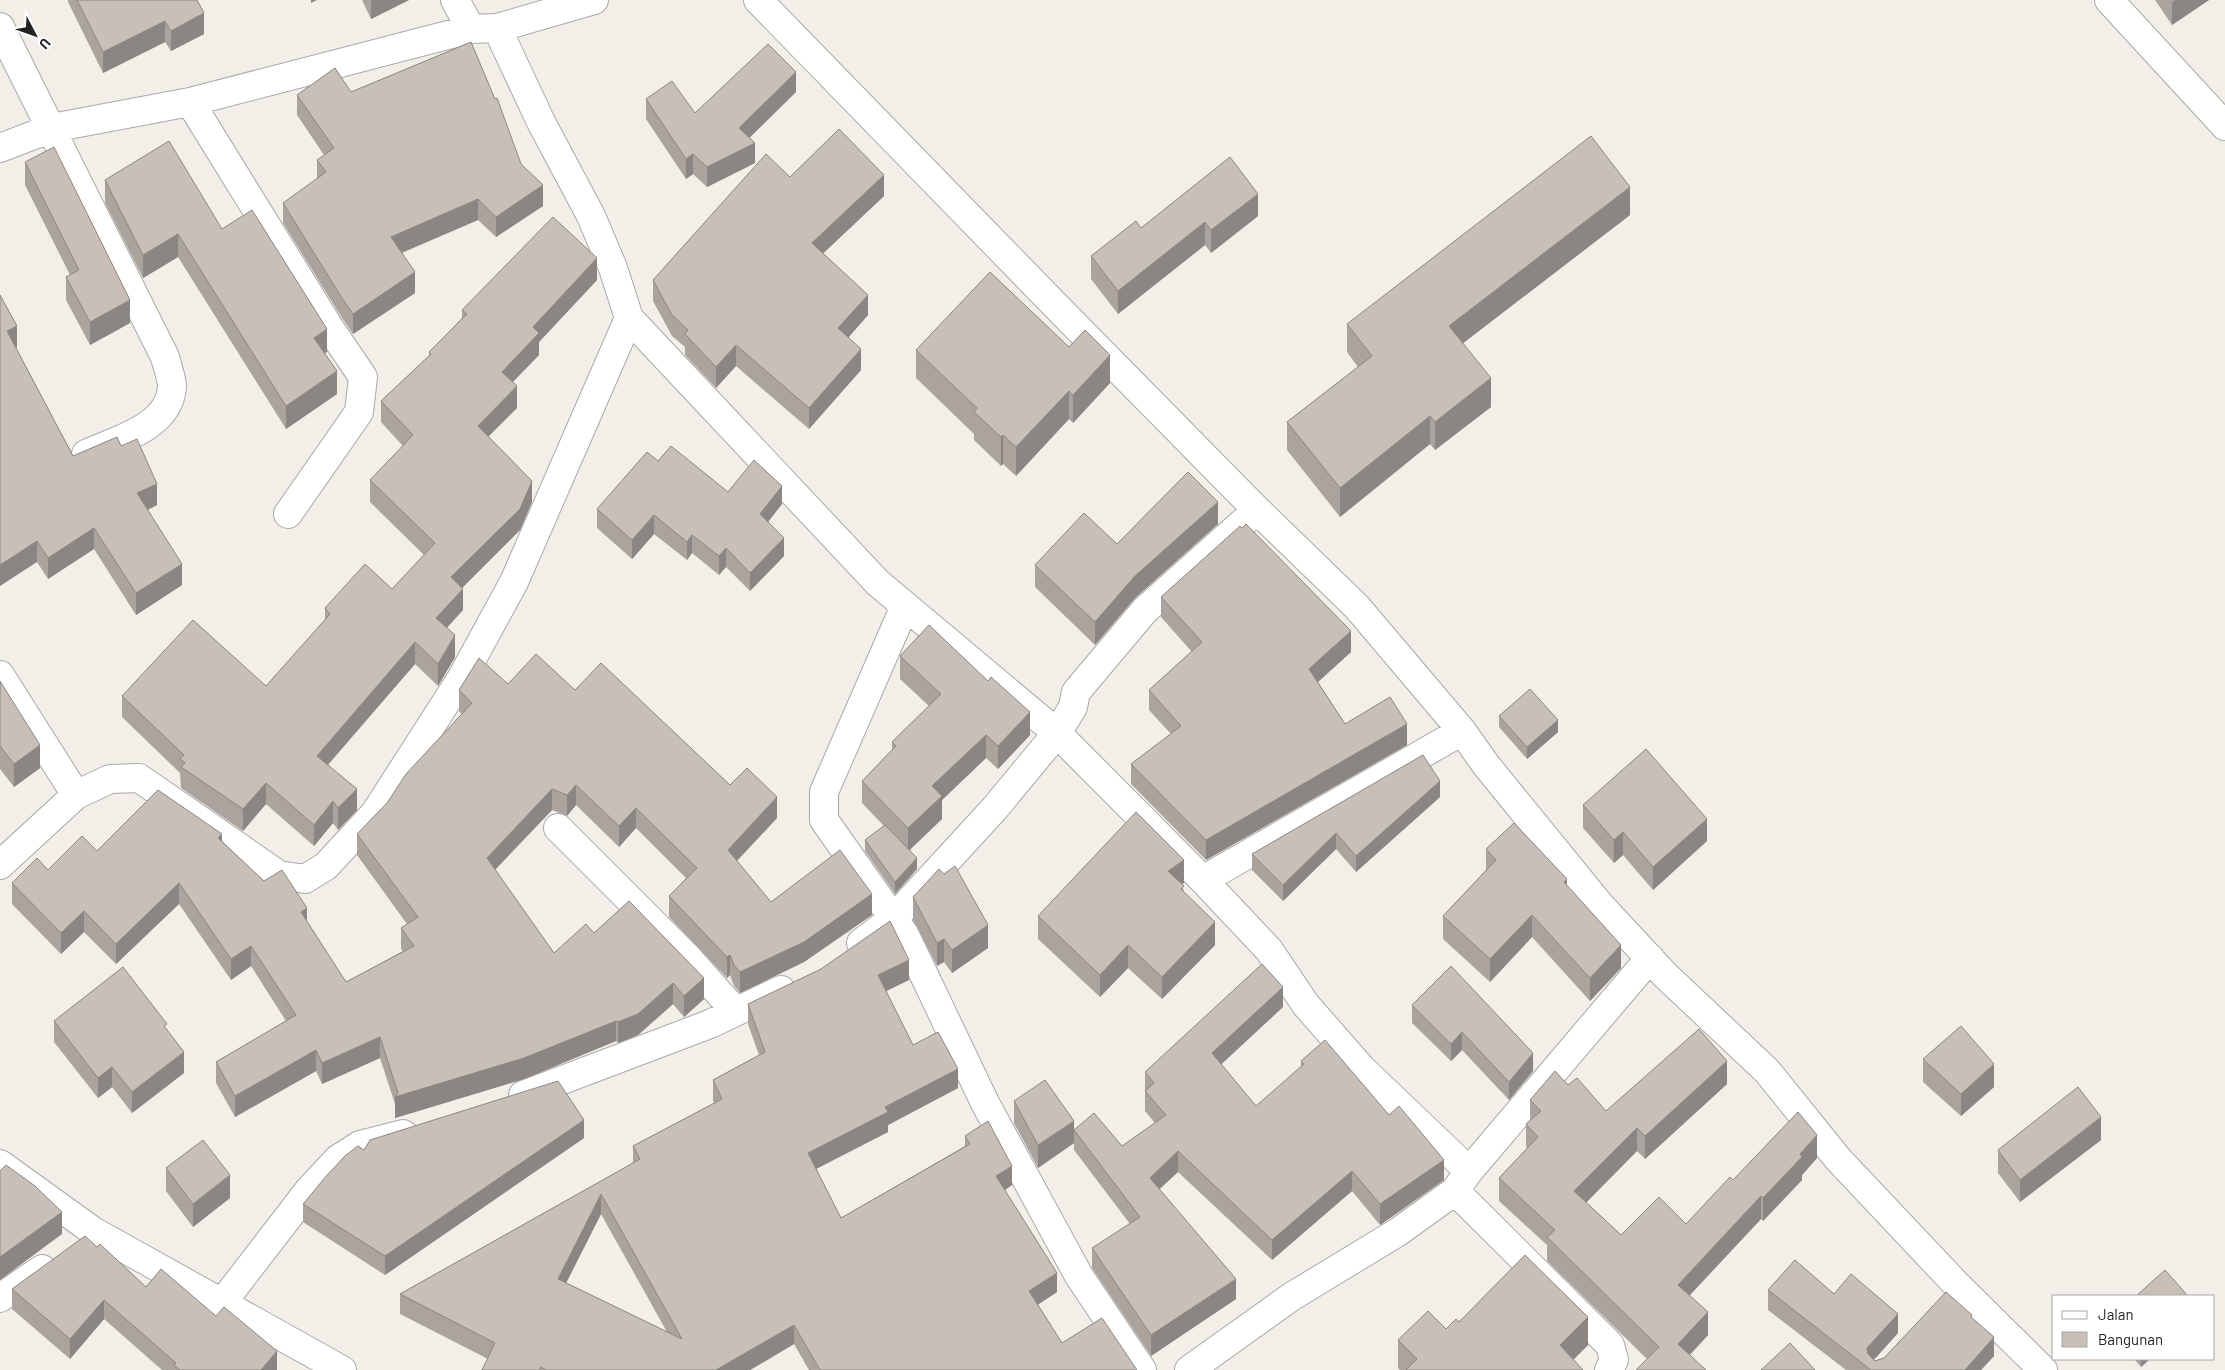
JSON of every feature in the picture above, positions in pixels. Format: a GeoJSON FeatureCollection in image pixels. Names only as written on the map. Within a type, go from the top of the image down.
{"type":"FeatureCollection","features":[{"type":"Feature","properties":{"kind":"street"},"geometry":{"type":"LineString","coordinates":[[455,0],[484,29],[541,122],[591,216],[613,268],[629,318],[878,583],[1057,733],[1203,880],[1269,950],[1306,1006],[1610,1345],[1614,1360],[1608,1370]]}},
{"type":"Feature","properties":{"kind":"street"},"geometry":{"type":"LineString","coordinates":[[0,148],[52,128],[190,102],[594,0]]}},
{"type":"Feature","properties":{"kind":"street"},"geometry":{"type":"LineString","coordinates":[[758,0],[1257,510],[1356,607],[1462,731],[1486,765],[1600,905],[1650,958],[1767,1071],[1838,1158],[1956,1285],[2043,1370]]}},
{"type":"Feature","properties":{"kind":"street"},"geometry":{"type":"LineString","coordinates":[[2109,0],[2225,126]]}},
{"type":"Feature","properties":{"kind":"street"},"geometry":{"type":"LineString","coordinates":[[0,27],[165,357],[172,387],[165,407],[154,423],[86,454]]}},
{"type":"Feature","properties":{"kind":"street"},"geometry":{"type":"LineString","coordinates":[[190,102],[329,327],[363,376],[359,412],[288,514]]}},
{"type":"Feature","properties":{"kind":"street"},"geometry":{"type":"LineString","coordinates":[[0,865],[76,795],[110,779],[139,778],[279,875],[305,879],[326,866],[375,813],[465,671],[514,582],[629,318]]}},
{"type":"Feature","properties":{"kind":"street"},"geometry":{"type":"LineString","coordinates":[[840,957],[894,918],[995,808],[1057,733],[1073,707],[1076,692],[1144,610],[1257,510]]}},
{"type":"Feature","properties":{"kind":"street"},"geometry":{"type":"LineString","coordinates":[[905,606],[824,792],[824,820],[906,936],[985,1103],[1079,1276],[1142,1370]]}},
{"type":"Feature","properties":{"kind":"street"},"geometry":{"type":"LineString","coordinates":[[0,675],[76,795]]}},
{"type":"Feature","properties":{"kind":"street"},"geometry":{"type":"LineString","coordinates":[[1203,880],[1462,731]]}},
{"type":"Feature","properties":{"kind":"street"},"geometry":{"type":"LineString","coordinates":[[558,828],[688,959],[735,1011]]}},
{"type":"Feature","properties":{"kind":"street"},"geometry":{"type":"LineString","coordinates":[[1189,1370],[1291,1297],[1398,1232],[1461,1181],[1650,958]]}},
{"type":"Feature","properties":{"kind":"street"},"geometry":{"type":"LineString","coordinates":[[501,1102],[710,1024],[804,980]]}},
{"type":"Feature","properties":{"kind":"street"},"geometry":{"type":"LineString","coordinates":[[222,1303],[308,1190],[338,1160],[360,1145],[428,1126]]}},
{"type":"Feature","properties":{"kind":"street"},"geometry":{"type":"LineString","coordinates":[[0,1164],[93,1231],[342,1370]]}},
{"type":"Feature","properties":{"kind":"street"},"geometry":{"type":"LineString","coordinates":[[0,1298],[93,1231]]}},
{"type":"Feature","properties":{"kind":"building"},"geometry":{"type":"Polygon","coordinates":[[[77,0],[197,0],[204,13],[171,31],[165,21],[103,52],[77,0]]]}},
{"type":"Feature","properties":{"kind":"building"},"geometry":{"type":"Polygon","coordinates":[[[471,42],[495,99],[497,98],[521,164],[543,185],[496,217],[478,199],[391,237],[415,272],[353,314],[283,203],[326,172],[317,160],[334,148],[297,95],[335,68],[351,92],[471,42]]]}},
{"type":"Feature","properties":{"kind":"building"},"geometry":{"type":"Polygon","coordinates":[[[768,44],[796,72],[739,128],[755,143],[707,167],[693,154],[686,159],[646,99],[672,81],[695,113],[768,44]]]}},
{"type":"Feature","properties":{"kind":"building"},"geometry":{"type":"Polygon","coordinates":[[[839,129],[884,175],[812,243],[868,295],[838,328],[861,349],[809,408],[736,345],[716,367],[685,334],[688,330],[672,315],[653,280],[766,154],[790,177],[839,129]]]}},
{"type":"Feature","properties":{"kind":"building"},"geometry":{"type":"Polygon","coordinates":[[[1591,136],[1630,187],[1449,326],[1491,378],[1435,422],[1430,416],[1340,488],[1287,422],[1372,356],[1347,324],[1591,136]]]}},
{"type":"Feature","properties":{"kind":"building"},"geometry":{"type":"Polygon","coordinates":[[[169,141],[222,229],[252,210],[327,329],[314,338],[337,371],[286,406],[178,234],[143,255],[105,180],[169,141]]]}},
{"type":"Feature","properties":{"kind":"building"},"geometry":{"type":"Polygon","coordinates":[[[54,147],[130,300],[90,322],[66,277],[79,270],[25,162],[54,147]]]}},
{"type":"Feature","properties":{"kind":"building"},"geometry":{"type":"Polygon","coordinates":[[[1230,157],[1258,194],[1211,230],[1205,222],[1118,291],[1091,256],[1136,221],[1141,228],[1230,157]]]}},
{"type":"Feature","properties":{"kind":"building"},"geometry":{"type":"Polygon","coordinates":[[[553,217],[597,258],[533,327],[539,333],[502,372],[517,386],[478,426],[532,481],[520,509],[451,577],[463,589],[436,618],[455,635],[438,664],[415,642],[317,756],[357,789],[338,808],[333,801],[314,825],[266,783],[243,809],[181,767],[185,763],[180,759],[184,755],[122,696],[193,620],[266,686],[330,614],[325,608],[365,564],[392,589],[435,543],[370,480],[413,435],[381,401],[431,354],[429,352],[467,314],[462,310],[553,217]]]}},
{"type":"Feature","properties":{"kind":"building"},"geometry":{"type":"Polygon","coordinates":[[[990,272],[1069,347],[1085,330],[1110,355],[1073,395],[1069,391],[1016,447],[1003,435],[1001,437],[974,412],[977,408],[916,350],[990,272]]]}},
{"type":"Feature","properties":{"kind":"building"},"geometry":{"type":"Polygon","coordinates":[[[0,295],[17,326],[7,331],[73,456],[117,437],[121,446],[137,439],[157,484],[137,493],[182,564],[136,593],[94,528],[48,558],[37,541],[0,565],[0,295]]]}},
{"type":"Feature","properties":{"kind":"building"},"geometry":{"type":"Polygon","coordinates":[[[671,446],[728,492],[754,460],[782,486],[760,514],[784,538],[750,573],[726,548],[719,556],[692,535],[687,542],[654,515],[632,540],[597,509],[647,452],[658,461],[671,446]]]}},
{"type":"Feature","properties":{"kind":"building"},"geometry":{"type":"Polygon","coordinates":[[[1188,472],[1218,502],[1135,576],[1095,622],[1035,565],[1084,513],[1117,544],[1188,472]]]}},
{"type":"Feature","properties":{"kind":"building"},"geometry":{"type":"Polygon","coordinates":[[[1246,524],[1351,631],[1309,669],[1345,724],[1390,697],[1407,724],[1206,840],[1131,764],[1181,726],[1149,690],[1202,642],[1161,597],[1240,526],[1242,528],[1246,524]]]}},
{"type":"Feature","properties":{"kind":"building"},"geometry":{"type":"Polygon","coordinates":[[[929,625],[988,681],[991,677],[1030,712],[998,746],[986,735],[932,786],[942,796],[908,828],[862,781],[896,746],[892,742],[941,694],[900,656],[929,625]]]}},
{"type":"Feature","properties":{"kind":"building"},"geometry":{"type":"Polygon","coordinates":[[[536,654],[575,690],[601,663],[730,785],[747,768],[777,797],[728,850],[771,902],[840,850],[872,894],[804,942],[740,972],[734,965],[730,955],[727,957],[669,896],[697,868],[636,808],[619,826],[576,785],[567,795],[552,789],[487,858],[554,953],[586,924],[594,933],[629,901],[704,978],[684,996],[673,983],[638,1014],[618,1022],[616,1021],[524,1058],[395,1097],[398,1093],[380,1037],[322,1063],[316,1050],[235,1096],[216,1062],[296,1015],[251,946],[231,959],[179,883],[116,944],[84,911],[61,933],[12,883],[37,858],[48,870],[82,836],[97,851],[158,790],[222,834],[218,838],[264,881],[282,870],[307,908],[301,912],[346,982],[414,946],[401,928],[418,917],[357,834],[387,803],[406,774],[472,703],[459,690],[479,658],[508,684],[536,654]]]}},
{"type":"Feature","properties":{"kind":"building"},"geometry":{"type":"Polygon","coordinates":[[[0,681],[40,745],[14,764],[0,746],[0,681]]]}},
{"type":"Feature","properties":{"kind":"building"},"geometry":{"type":"Polygon","coordinates":[[[1530,689],[1558,720],[1527,747],[1499,716],[1530,689]]]}},
{"type":"Feature","properties":{"kind":"building"},"geometry":{"type":"Polygon","coordinates":[[[1646,749],[1707,819],[1653,867],[1623,832],[1614,840],[1583,805],[1646,749]]]}},
{"type":"Feature","properties":{"kind":"building"},"geometry":{"type":"Polygon","coordinates":[[[1423,755],[1440,781],[1356,856],[1336,833],[1283,885],[1252,854],[1423,755]]]}},
{"type":"Feature","properties":{"kind":"building"},"geometry":{"type":"Polygon","coordinates":[[[1136,812],[1184,860],[1168,871],[1184,886],[1181,889],[1215,922],[1162,977],[1128,945],[1100,975],[1038,916],[1136,812]]]}},
{"type":"Feature","properties":{"kind":"building"},"geometry":{"type":"Polygon","coordinates":[[[1514,823],[1567,879],[1564,882],[1621,945],[1590,978],[1532,915],[1490,959],[1443,916],[1496,860],[1486,849],[1514,823]]]}},
{"type":"Feature","properties":{"kind":"building"},"geometry":{"type":"Polygon","coordinates":[[[885,825],[917,858],[895,882],[865,840],[885,825]]]}},
{"type":"Feature","properties":{"kind":"building"},"geometry":{"type":"Polygon","coordinates":[[[955,866],[988,925],[952,950],[944,939],[937,943],[913,897],[939,869],[944,874],[955,866]]]}},
{"type":"Feature","properties":{"kind":"building"},"geometry":{"type":"Polygon","coordinates":[[[890,921],[909,960],[878,975],[913,1045],[938,1032],[958,1069],[885,1107],[888,1112],[808,1153],[841,1218],[970,1144],[965,1136],[988,1121],[1012,1166],[996,1176],[1057,1273],[1029,1291],[1062,1343],[1102,1318],[1137,1370],[820,1370],[794,1325],[716,1370],[546,1370],[541,1367],[540,1370],[482,1370],[495,1343],[400,1294],[640,1159],[633,1146],[722,1099],[713,1080],[765,1052],[748,1004],[821,969],[890,921]],[[601,1194],[558,1279],[682,1339],[601,1194]]]}},
{"type":"Feature","properties":{"kind":"building"},"geometry":{"type":"Polygon","coordinates":[[[1262,964],[1283,987],[1212,1053],[1256,1106],[1304,1064],[1301,1061],[1325,1040],[1389,1115],[1399,1106],[1444,1160],[1380,1204],[1352,1171],[1272,1240],[1178,1151],[1150,1178],[1236,1279],[1151,1335],[1092,1248],[1140,1217],[1074,1130],[1094,1113],[1122,1146],[1166,1115],[1145,1091],[1154,1083],[1145,1072],[1262,964]]]}},
{"type":"Feature","properties":{"kind":"building"},"geometry":{"type":"Polygon","coordinates":[[[1451,966],[1533,1053],[1509,1082],[1462,1032],[1451,1044],[1412,1005],[1451,966]]]}},
{"type":"Feature","properties":{"kind":"building"},"geometry":{"type":"Polygon","coordinates":[[[123,967],[167,1024],[164,1026],[184,1052],[132,1092],[112,1067],[98,1078],[54,1021],[123,967]]]}},
{"type":"Feature","properties":{"kind":"building"},"geometry":{"type":"Polygon","coordinates":[[[1961,1026],[1994,1064],[1961,1094],[1923,1059],[1961,1026]]]}},
{"type":"Feature","properties":{"kind":"building"},"geometry":{"type":"Polygon","coordinates":[[[1699,1029],[1727,1061],[1645,1136],[1637,1128],[1574,1191],[1621,1235],[1659,1197],[1686,1224],[1730,1177],[1733,1180],[1798,1112],[1817,1135],[1800,1154],[1802,1157],[1763,1198],[1761,1196],[1678,1285],[1708,1312],[1678,1344],[1706,1370],[1636,1370],[1659,1347],[1547,1237],[1555,1230],[1499,1178],[1538,1137],[1526,1124],[1541,1111],[1530,1100],[1555,1071],[1568,1085],[1577,1078],[1606,1111],[1699,1029]]]}},
{"type":"Feature","properties":{"kind":"building"},"geometry":{"type":"Polygon","coordinates":[[[1045,1080],[1074,1121],[1038,1145],[1014,1101],[1045,1080]]]}},
{"type":"Feature","properties":{"kind":"building"},"geometry":{"type":"Polygon","coordinates":[[[558,1081],[584,1120],[385,1256],[303,1204],[346,1155],[358,1146],[364,1150],[370,1140],[558,1081]]]}},
{"type":"Feature","properties":{"kind":"building"},"geometry":{"type":"Polygon","coordinates":[[[2078,1087],[2101,1117],[2020,1180],[1998,1150],[2078,1087]]]}},
{"type":"Feature","properties":{"kind":"building"},"geometry":{"type":"Polygon","coordinates":[[[203,1140],[230,1175],[193,1204],[166,1168],[203,1140]]]}},
{"type":"Feature","properties":{"kind":"building"},"geometry":{"type":"Polygon","coordinates":[[[6,1165],[35,1186],[62,1212],[0,1257],[0,1171],[6,1165]]]}},
{"type":"Feature","properties":{"kind":"building"},"geometry":{"type":"Polygon","coordinates":[[[85,1236],[97,1247],[100,1244],[146,1287],[161,1269],[216,1316],[224,1307],[277,1351],[261,1370],[180,1370],[174,1365],[176,1363],[104,1300],[70,1339],[12,1289],[85,1236]]]}},
{"type":"Feature","properties":{"kind":"building"},"geometry":{"type":"Polygon","coordinates":[[[1525,1255],[1588,1317],[1560,1345],[1583,1370],[1406,1370],[1417,1359],[1398,1340],[1428,1311],[1446,1329],[1456,1319],[1459,1322],[1525,1255]]]}},
{"type":"Feature","properties":{"kind":"building"},"geometry":{"type":"Polygon","coordinates":[[[1795,1260],[1834,1294],[1851,1274],[1898,1314],[1867,1348],[1868,1354],[1875,1361],[1884,1358],[1946,1292],[1994,1337],[1965,1370],[1871,1370],[1768,1290],[1795,1260]]]}},
{"type":"Feature","properties":{"kind":"building"},"geometry":{"type":"Polygon","coordinates":[[[2165,1270],[2187,1295],[2137,1295],[2165,1270]]]}},
{"type":"Feature","properties":{"kind":"building"},"geometry":{"type":"Polygon","coordinates":[[[1790,1343],[1815,1370],[1761,1370],[1790,1343]]]}}]}
